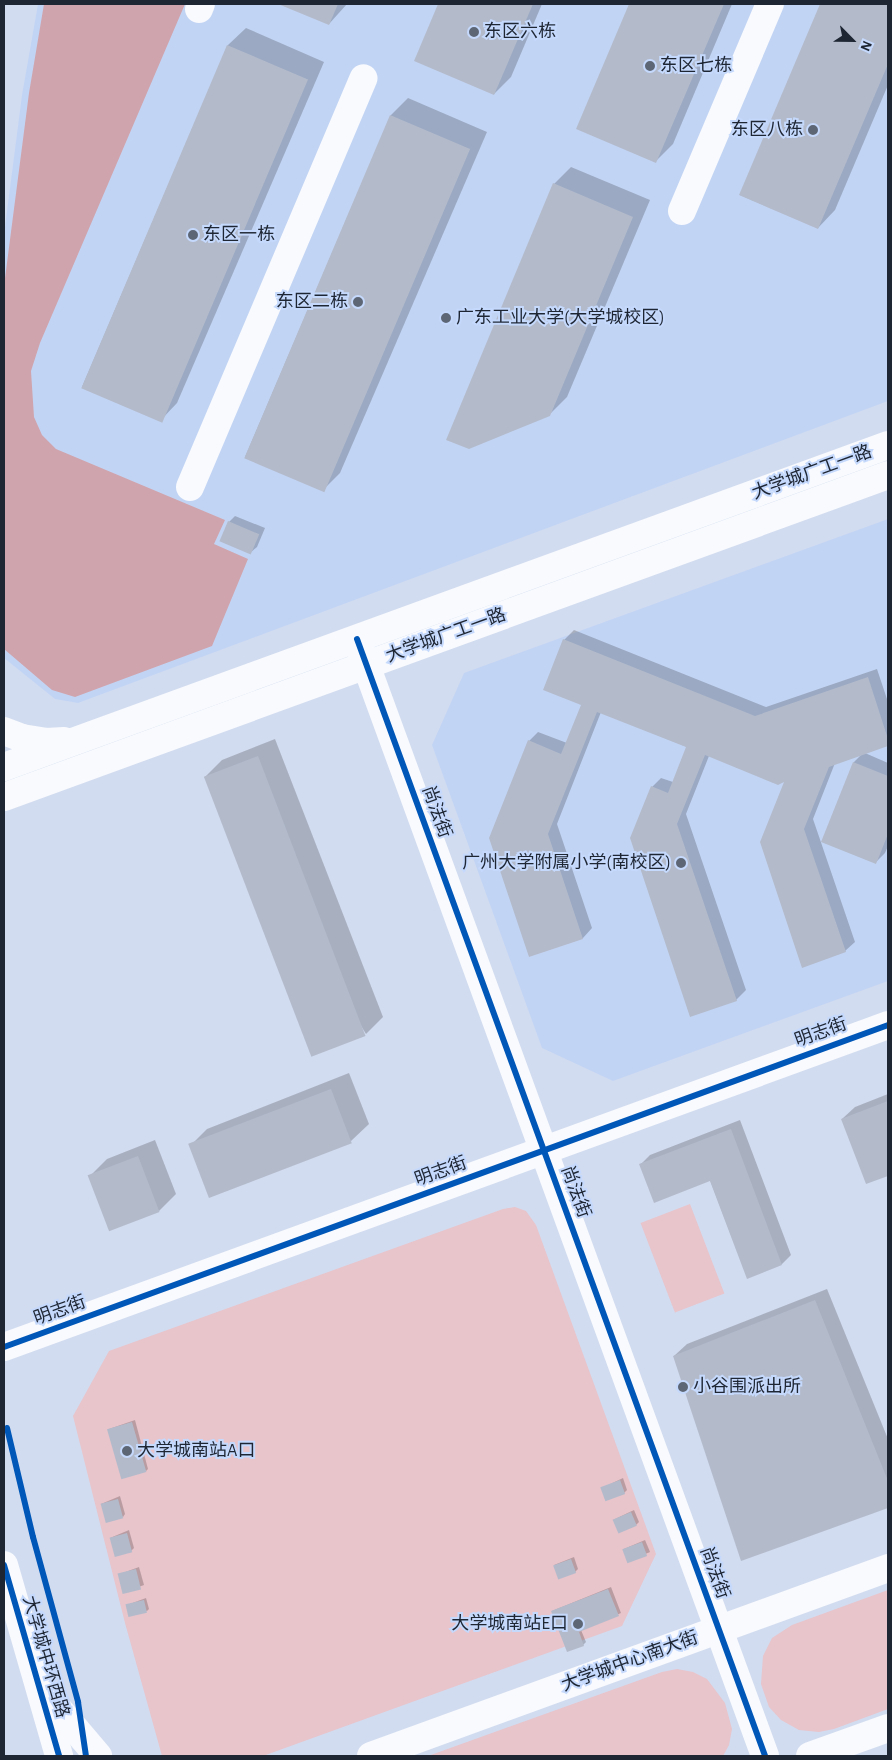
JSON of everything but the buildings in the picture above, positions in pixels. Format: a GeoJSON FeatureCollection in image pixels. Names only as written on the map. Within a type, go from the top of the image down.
{"type":"FeatureCollection","features":[{"type":"Feature","properties":{"kind":"main road"},"geometry":{"type":"LineString","coordinates":[[682,211],[770,4]]}},
{"type":"Feature","properties":{"kind":"main road"},"geometry":{"type":"LineString","coordinates":[[190,487],[364,78]]}},
{"type":"Feature","properties":{"kind":"main road","name":"大学城广工一路"},"geometry":{"type":"LineString","coordinates":[[4,768],[888,445]]}},
{"type":"Feature","properties":{"kind":"main road","name":"大学城广工一路"},"geometry":{"type":"LineString","coordinates":[[4,797],[888,475]]}},
{"type":"Feature","properties":{"kind":"main road","name":"尚法街"},"geometry":{"type":"LineString","coordinates":[[357,639],[766,1756]]}},
{"type":"Feature","properties":{"kind":"main road"},"geometry":{"type":"LineString","coordinates":[[4,731],[22,738],[46,742],[76,741]]}},
{"type":"Feature","properties":{"kind":"main road","name":"明志街"},"geometry":{"type":"LineString","coordinates":[[4,1347],[888,1025]]}},
{"type":"Feature","properties":{"kind":"main road","name":"大学城中环西路"},"geometry":{"type":"LineString","coordinates":[[4,1565],[36,1682],[59,1756]]}},
{"type":"Feature","properties":{"kind":"main road","name":"大学城中心南大街"},"geometry":{"type":"LineString","coordinates":[[371,1756],[888,1568]]}},
{"type":"Feature","properties":{"kind":"main road"},"geometry":{"type":"LineString","coordinates":[[36,1682],[98,1756]]}},
{"type":"Feature","properties":{"kind":"main road"},"geometry":{"type":"LineString","coordinates":[[810,1756],[888,1728]]}},
{"type":"Feature","properties":{"kind":"shaded area","name":"广东工业大学(大学城校区)"},"geometry":{"type":"Polygon","coordinates":[[[38,4],[888,4],[888,401],[78,703],[55,699],[4,658],[4,234],[22,95],[38,4]]]}},
{"type":"Feature","properties":{"kind":"shaded area"},"geometry":{"type":"Polygon","coordinates":[[[44,4],[185,4],[40,343],[31,371],[34,417],[42,435],[56,449],[225,520],[214,544],[248,559],[212,646],[75,697],[52,690],[4,649],[4,286],[29,93],[44,4]]]}},
{"type":"Feature","properties":{"kind":"shaded area","name":"广州大学附属小学(南校区)"},"geometry":{"type":"Polygon","coordinates":[[[888,519],[888,981],[613,1081],[542,1048],[432,745],[464,673],[888,519]]]}},
{"type":"Feature","properties":{"kind":"shaded area"},"geometry":{"type":"Polygon","coordinates":[[[690,1204],[724,1294],[675,1313],[641,1223],[690,1204]]]}},
{"type":"Feature","properties":{"kind":"shaded area"},"geometry":{"type":"Polygon","coordinates":[[[515,1207],[526,1211],[536,1225],[656,1554],[622,1626],[263,1756],[162,1756],[125,1623],[73,1416],[109,1351],[503,1209],[515,1207]]]}},
{"type":"Feature","properties":{"kind":"shaded area"},"geometry":{"type":"Polygon","coordinates":[[[888,1590],[888,1709],[834,1729],[819,1732],[799,1730],[781,1720],[769,1707],[761,1684],[763,1656],[772,1638],[792,1625],[888,1590]]]}},
{"type":"Feature","properties":{"kind":"shaded area"},"geometry":{"type":"Polygon","coordinates":[[[677,1669],[693,1672],[707,1679],[725,1703],[732,1729],[729,1745],[723,1756],[428,1756],[662,1672],[677,1669]]]}},
{"type":"Feature","properties":{"kind":"cycle path"},"geometry":{"type":"LineString","coordinates":[[357,639],[765,1756]]}},
{"type":"Feature","properties":{"kind":"cycle path"},"geometry":{"type":"LineString","coordinates":[[4,1347],[888,1025]]}},
{"type":"Feature","properties":{"kind":"cycle path"},"geometry":{"type":"LineString","coordinates":[[7,1428],[33,1537],[78,1702],[86,1756]]}},
{"type":"Feature","properties":{"kind":"cycle path"},"geometry":{"type":"LineString","coordinates":[[4,1565],[59,1756]]}},
{"type":"Feature","properties":{"kind":"place","name":"东区六栋"},"geometry":{"type":"Point","coordinates":[474,32]}},
{"type":"Feature","properties":{"kind":"place","name":"东区七栋"},"geometry":{"type":"Point","coordinates":[650,66]}},
{"type":"Feature","properties":{"kind":"place","name":"东区八栋"},"geometry":{"type":"Point","coordinates":[813,130]}},
{"type":"Feature","properties":{"kind":"place","name":"东区一栋"},"geometry":{"type":"Point","coordinates":[193,235]}},
{"type":"Feature","properties":{"kind":"place","name":"东区二栋"},"geometry":{"type":"Point","coordinates":[358,302]}},
{"type":"Feature","properties":{"kind":"place","name":"广东工业大学(大学城校区)"},"geometry":{"type":"Point","coordinates":[446,318]}},
{"type":"Feature","properties":{"kind":"place","name":"广州大学附属小学(南校区)"},"geometry":{"type":"Point","coordinates":[681,863]}},
{"type":"Feature","properties":{"kind":"place","name":"小谷围派出所"},"geometry":{"type":"Point","coordinates":[683,1387]}},
{"type":"Feature","properties":{"kind":"place","name":"大学城南站A口"},"geometry":{"type":"Point","coordinates":[127,1451]}},
{"type":"Feature","properties":{"kind":"place","name":"大学城南站E口"},"geometry":{"type":"Point","coordinates":[578,1624]}}]}
